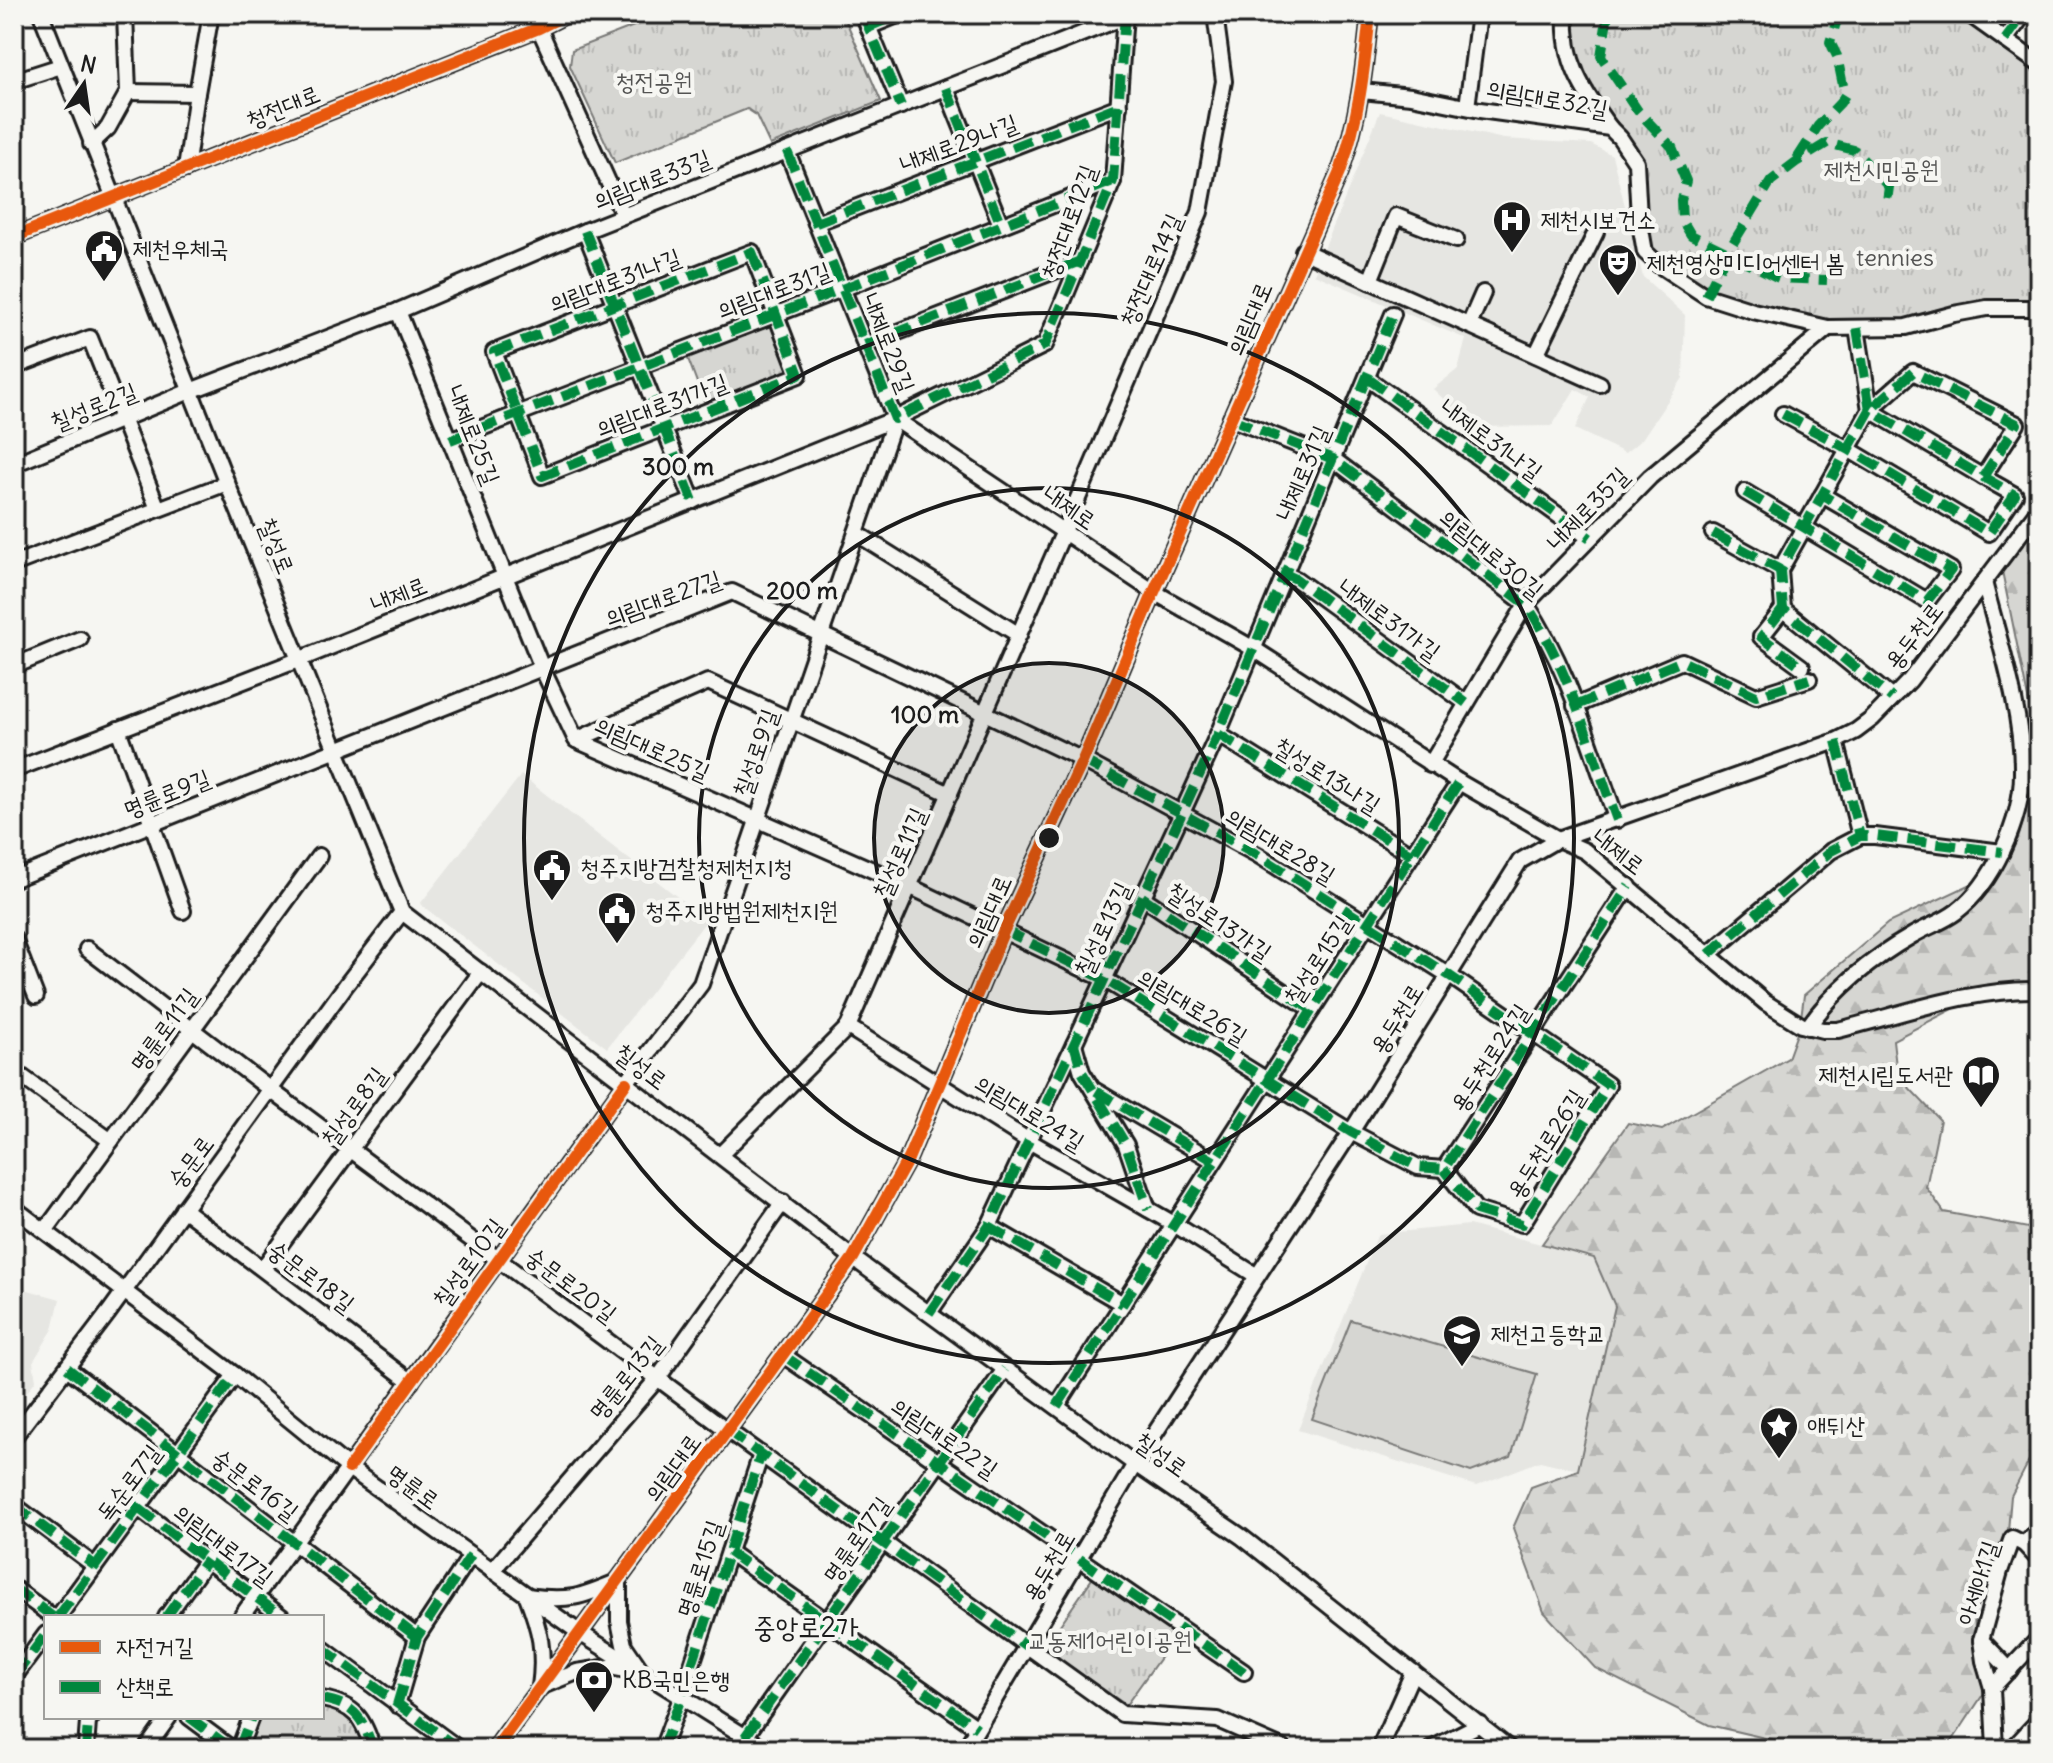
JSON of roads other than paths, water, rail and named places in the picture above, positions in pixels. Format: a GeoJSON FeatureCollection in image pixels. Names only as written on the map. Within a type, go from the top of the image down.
{"type":"FeatureCollection","features":[{"type":"Feature","properties":{"kind":"street","name":"칠성로"},"geometry":{"type":"LineString","coordinates":[[41,14],[112,199],[402,912],[853,1258],[1135,1464],[1242,1537],[1510,1749]]}},
{"type":"Feature","properties":{"kind":"street"},"geometry":{"type":"LineString","coordinates":[[91,144],[108,128],[128,92],[125,14]]}},
{"type":"Feature","properties":{"kind":"street"},"geometry":{"type":"LineString","coordinates":[[186,169],[211,14]]}},
{"type":"Feature","properties":{"kind":"street","name":"청전대로"},"geometry":{"type":"LineString","coordinates":[[14,237],[539,28],[567,14]]}},
{"type":"Feature","properties":{"kind":"street"},"geometry":{"type":"LineString","coordinates":[[900,14],[865,20],[901,106]]}},
{"type":"Feature","properties":{"kind":"street","name":"청전대로14길"},"geometry":{"type":"LineString","coordinates":[[1064,531],[1200,212],[1224,81],[1215,14]]}},
{"type":"Feature","properties":{"kind":"street","name":"의림대로"},"geometry":{"type":"LineString","coordinates":[[495,1749],[853,1258],[908,1159],[1004,930],[1083,760],[1340,172],[1353,134],[1362,91],[1370,14]]}},
{"type":"Feature","properties":{"kind":"street"},"geometry":{"type":"LineString","coordinates":[[1467,107],[1479,14]]}},
{"type":"Feature","properties":{"kind":"street"},"geometry":{"type":"LineString","coordinates":[[1566,14],[1564,35],[1571,67],[1581,89],[1610,128]]}},
{"type":"Feature","properties":{"kind":"street"},"geometry":{"type":"LineString","coordinates":[[1969,14],[2039,64]]}},
{"type":"Feature","properties":{"kind":"street"},"geometry":{"type":"LineString","coordinates":[[2005,40],[2024,14]]}},
{"type":"Feature","properties":{"kind":"street","name":"의림대로33길"},"geometry":{"type":"LineString","coordinates":[[190,391],[398,311],[623,215],[1128,15]]}},
{"type":"Feature","properties":{"kind":"street","name":"청전대로12길"},"geometry":{"type":"LineString","coordinates":[[895,419],[1045,345],[1113,181],[1128,15]]}},
{"type":"Feature","properties":{"kind":"street"},"geometry":{"type":"LineString","coordinates":[[539,28],[623,215]]}},
{"type":"Feature","properties":{"kind":"street"},"geometry":{"type":"LineString","coordinates":[[14,81],[61,66]]}},
{"type":"Feature","properties":{"kind":"street"},"geometry":{"type":"LineString","coordinates":[[946,88],[1001,225]]}},
{"type":"Feature","properties":{"kind":"street","name":"의림대로32길"},"geometry":{"type":"LineString","coordinates":[[1362,91],[1610,128],[1636,162],[1645,252],[1706,296],[1753,311],[1828,328],[1906,327],[1987,308],[2039,308]]}},
{"type":"Feature","properties":{"kind":"street"},"geometry":{"type":"LineString","coordinates":[[128,92],[197,93]]}},
{"type":"Feature","properties":{"kind":"street","name":"내제로29나길"},"geometry":{"type":"LineString","coordinates":[[816,223],[1119,106]]}},
{"type":"Feature","properties":{"kind":"street","name":"내제로29길"},"geometry":{"type":"LineString","coordinates":[[787,151],[895,419]]}},
{"type":"Feature","properties":{"kind":"street","name":"의림대로31길"},"geometry":{"type":"LineString","coordinates":[[450,440],[1113,181]]}},
{"type":"Feature","properties":{"kind":"street"},"geometry":{"type":"LineString","coordinates":[[1370,281],[1396,216],[1456,240]]}},
{"type":"Feature","properties":{"kind":"street"},"geometry":{"type":"LineString","coordinates":[[585,231],[693,501]]}},
{"type":"Feature","properties":{"kind":"street"},"geometry":{"type":"LineString","coordinates":[[1536,355],[1596,232]]}},
{"type":"Feature","properties":{"kind":"street"},"geometry":{"type":"LineString","coordinates":[[1303,251],[1600,384]]}},
{"type":"Feature","properties":{"kind":"street","name":"의림대로31나길"},"geometry":{"type":"LineString","coordinates":[[518,413],[494,352],[752,252],[777,313]]}},
{"type":"Feature","properties":{"kind":"street"},"geometry":{"type":"LineString","coordinates":[[865,345],[1080,261]]}},
{"type":"Feature","properties":{"kind":"street"},"geometry":{"type":"LineString","coordinates":[[1469,325],[1483,293]]}},
{"type":"Feature","properties":{"kind":"street","name":"내제로25길"},"geometry":{"type":"LineString","coordinates":[[398,311],[506,577]]}},
{"type":"Feature","properties":{"kind":"street","name":"의림대로31가길"},"geometry":{"type":"LineString","coordinates":[[518,413],[542,476],[665,430],[799,375],[777,313]]}},
{"type":"Feature","properties":{"kind":"street","name":"내제로31길"},"geometry":{"type":"LineString","coordinates":[[1254,649],[1393,314]]}},
{"type":"Feature","properties":{"kind":"street","name":"내제로35길"},"geometry":{"type":"LineString","coordinates":[[1430,765],[1526,604],[1650,477],[1828,328]]}},
{"type":"Feature","properties":{"kind":"street"},"geometry":{"type":"LineString","coordinates":[[1857,328],[1870,410]]}},
{"type":"Feature","properties":{"kind":"street"},"geometry":{"type":"LineString","coordinates":[[14,367],[90,338],[158,509]]}},
{"type":"Feature","properties":{"kind":"street"},"geometry":{"type":"LineString","coordinates":[[1575,706],[1682,661],[1756,696],[1806,673],[1761,637],[1783,609],[1780,570],[1870,410],[1913,372],[2017,424],[1983,477]]}},
{"type":"Feature","properties":{"kind":"street","name":"내제로31나길"},"geometry":{"type":"LineString","coordinates":[[1367,378],[1590,538]]}},
{"type":"Feature","properties":{"kind":"street","name":"칠성로2길"},"geometry":{"type":"LineString","coordinates":[[14,464],[190,391]]}},
{"type":"Feature","properties":{"kind":"street"},"geometry":{"type":"LineString","coordinates":[[1783,414],[1989,533],[2015,495],[1870,410]]}},
{"type":"Feature","properties":{"kind":"street","name":"내제로"},"geometry":{"type":"LineString","coordinates":[[14,770],[298,660],[895,419],[1154,592],[1254,649],[1430,765],[1558,839],[1585,851],[1766,1003],[1808,1027],[1838,1030],[1982,994],[2008,989],[2039,990]]}},
{"type":"Feature","properties":{"kind":"street","name":"칠성로9길"},"geometry":{"type":"LineString","coordinates":[[626,1083],[701,984],[895,419]]}},
{"type":"Feature","properties":{"kind":"street","name":"의림대로30길"},"geometry":{"type":"LineString","coordinates":[[1232,419],[1333,459],[1526,604],[1544,631],[1617,820]]}},
{"type":"Feature","properties":{"kind":"street"},"geometry":{"type":"LineString","coordinates":[[14,564],[227,483]]}},
{"type":"Feature","properties":{"kind":"street"},"geometry":{"type":"LineString","coordinates":[[1745,492],[1927,601],[1951,570],[1822,495]]}},
{"type":"Feature","properties":{"kind":"street","name":"용두천로"},"geometry":{"type":"LineString","coordinates":[[965,1749],[1135,1464],[1351,1132],[1520,861],[1558,839],[1836,741],[1856,731],[1910,680],[2039,509]]}},
{"type":"Feature","properties":{"kind":"street","name":"칠성로11길"},"geometry":{"type":"LineString","coordinates":[[720,1155],[848,1027],[1064,531]]}},
{"type":"Feature","properties":{"kind":"street"},"geometry":{"type":"LineString","coordinates":[[856,533],[1019,635]]}},
{"type":"Feature","properties":{"kind":"street"},"geometry":{"type":"LineString","coordinates":[[1713,533],[1780,570]]}},
{"type":"Feature","properties":{"kind":"street","name":"내제로31가길"},"geometry":{"type":"LineString","coordinates":[[1285,574],[1466,703]]}},
{"type":"Feature","properties":{"kind":"street","name":"의림대로25길"},"geometry":{"type":"LineString","coordinates":[[506,577],[542,668],[576,740],[1004,930]]}},
{"type":"Feature","properties":{"kind":"street"},"geometry":{"type":"LineString","coordinates":[[1808,1027],[1827,1000],[1855,974],[1910,936],[1954,914],[1975,896],[2002,852],[2019,802],[2022,773],[2015,712],[1984,582]]}},
{"type":"Feature","properties":{"kind":"street","name":"의림대로27길"},"geometry":{"type":"LineString","coordinates":[[336,750],[732,592],[1083,760]]}},
{"type":"Feature","properties":{"kind":"street"},"geometry":{"type":"LineString","coordinates":[[1783,609],[1892,698]]}},
{"type":"Feature","properties":{"kind":"street"},"geometry":{"type":"LineString","coordinates":[[14,666],[80,639]]}},
{"type":"Feature","properties":{"kind":"street","name":"칠성로13길"},"geometry":{"type":"LineString","coordinates":[[929,1313],[989,1226],[1182,813],[1254,649]]}},
{"type":"Feature","properties":{"kind":"street"},"geometry":{"type":"LineString","coordinates":[[576,740],[708,682],[950,794]]}},
{"type":"Feature","properties":{"kind":"street"},"geometry":{"type":"LineString","coordinates":[[118,729],[183,911]]}},
{"type":"Feature","properties":{"kind":"street","name":"칠성로13나길"},"geometry":{"type":"LineString","coordinates":[[1218,734],[1412,855]]}},
{"type":"Feature","properties":{"kind":"street"},"geometry":{"type":"LineString","coordinates":[[1836,741],[1860,836]]}},
{"type":"Feature","properties":{"kind":"street","name":"명륜로9길"},"geometry":{"type":"LineString","coordinates":[[14,879],[336,750]]}},
{"type":"Feature","properties":{"kind":"street","name":"의림대로28길"},"geometry":{"type":"LineString","coordinates":[[1083,760],[1258,855],[1450,976]]}},
{"type":"Feature","properties":{"kind":"street","name":"칠성로15길"},"geometry":{"type":"LineString","coordinates":[[1057,1406],[1459,782]]}},
{"type":"Feature","properties":{"kind":"street"},"geometry":{"type":"LineString","coordinates":[[1709,954],[1831,851],[1860,836],[2002,852]]}},
{"type":"Feature","properties":{"kind":"street","name":"명륜로11길"},"geometry":{"type":"LineString","coordinates":[[45,1231],[319,856]]}},
{"type":"Feature","properties":{"kind":"street","name":"용두천로24길"},"geometry":{"type":"LineString","coordinates":[[1444,1169],[1629,886]]}},
{"type":"Feature","properties":{"kind":"street","name":"칠성로13가길"},"geometry":{"type":"LineString","coordinates":[[1142,897],[1312,1010]]}},
{"type":"Feature","properties":{"kind":"street","name":"숭문로"},"geometry":{"type":"LineString","coordinates":[[14,1437],[402,912]]}},
{"type":"Feature","properties":{"kind":"street","name":"의림대로26길"},"geometry":{"type":"LineString","coordinates":[[1004,930],[1104,979],[1351,1132]]}},
{"type":"Feature","properties":{"kind":"street"},"geometry":{"type":"LineString","coordinates":[[14,939],[36,996]]}},
{"type":"Feature","properties":{"kind":"street","name":"숭문로20길"},"geometry":{"type":"LineString","coordinates":[[87,949],[727,1430],[1122,1714],[1218,1720],[1284,1749]]}},
{"type":"Feature","properties":{"kind":"street","name":"칠성로8길"},"geometry":{"type":"LineString","coordinates":[[263,1268],[481,972]]}},
{"type":"Feature","properties":{"kind":"street","name":"용두천로26길"},"geometry":{"type":"LineString","coordinates":[[1444,1169],[1476,1210],[1522,1224],[1608,1085],[1450,976]]}},
{"type":"Feature","properties":{"kind":"street","name":"의림대로24길"},"geometry":{"type":"LineString","coordinates":[[848,1027],[1029,1141],[1174,1224],[1257,1276]]}},
{"type":"Feature","properties":{"kind":"street","name":"의림대로24길"},"geometry":{"type":"LineString","coordinates":[[1074,1044],[1082,1072],[1126,1145],[1148,1209]]}},
{"type":"Feature","properties":{"kind":"street"},"geometry":{"type":"LineString","coordinates":[[14,1071],[111,1141]]}},
{"type":"Feature","properties":{"kind":"street","name":"칠성로10길"},"geometry":{"type":"LineString","coordinates":[[242,1615],[626,1083]]}},
{"type":"Feature","properties":{"kind":"street"},"geometry":{"type":"LineString","coordinates":[[1092,1089],[1214,1161]]}},
{"type":"Feature","properties":{"kind":"street"},"geometry":{"type":"LineString","coordinates":[[1351,1132],[1418,1167],[1444,1169]]}},
{"type":"Feature","properties":{"kind":"street","name":"명륜로13길"},"geometry":{"type":"LineString","coordinates":[[492,1571],[658,1378],[783,1202]]}},
{"type":"Feature","properties":{"kind":"street","name":"명륜로"},"geometry":{"type":"LineString","coordinates":[[14,1208],[235,1375],[349,1468],[580,1633],[765,1749]]}},
{"type":"Feature","properties":{"kind":"street","name":"숭문로18길"},"geometry":{"type":"LineString","coordinates":[[183,1209],[411,1382]]}},
{"type":"Feature","properties":{"kind":"street"},"geometry":{"type":"LineString","coordinates":[[989,1226],[1123,1304]]}},
{"type":"Feature","properties":{"kind":"street","name":"의림대로22길"},"geometry":{"type":"LineString","coordinates":[[783,1355],[1244,1672]]}},
{"type":"Feature","properties":{"kind":"street","name":"숭문로16길"},"geometry":{"type":"LineString","coordinates":[[67,1368],[417,1637]]}},
{"type":"Feature","properties":{"kind":"street","name":"명륜로17길"},"geometry":{"type":"LineString","coordinates":[[745,1737],[1005,1369]]}},
{"type":"Feature","properties":{"kind":"street","name":"독순로7길"},"geometry":{"type":"LineString","coordinates":[[58,1615],[235,1375]]}},
{"type":"Feature","properties":{"kind":"street","name":"명륜로15길"},"geometry":{"type":"LineString","coordinates":[[662,1749],[761,1454]]}},
{"type":"Feature","properties":{"kind":"street"},"geometry":{"type":"LineString","coordinates":[[14,1505],[95,1566]]}},
{"type":"Feature","properties":{"kind":"street","name":"의림대로17길"},"geometry":{"type":"LineString","coordinates":[[138,1508],[279,1615]]}},
{"type":"Feature","properties":{"kind":"street","name":"아세아1길"},"geometry":{"type":"LineString","coordinates":[[2010,1670],[1981,1640],[2012,1538],[2024,1544],[2039,1529]]}},
{"type":"Feature","properties":{"kind":"street"},"geometry":{"type":"LineString","coordinates":[[2024,1544],[2039,1560]]}},
{"type":"Feature","properties":{"kind":"street"},"geometry":{"type":"LineString","coordinates":[[729,1552],[977,1728]]}},
{"type":"Feature","properties":{"kind":"street"},"geometry":{"type":"LineString","coordinates":[[397,1705],[417,1637],[471,1555]]}},
{"type":"Feature","properties":{"kind":"street"},"geometry":{"type":"LineString","coordinates":[[167,1615],[207,1560]]}},
{"type":"Feature","properties":{"kind":"street"},"geometry":{"type":"LineString","coordinates":[[619,1581],[619,1621],[624,1645],[643,1673],[610,1667],[577,1672],[540,1687],[544,1658],[539,1626],[527,1596],[578,1598],[619,1581]]}},
{"type":"Feature","properties":{"kind":"street"},"geometry":{"type":"LineString","coordinates":[[14,1588],[53,1615]]}},
{"type":"Feature","properties":{"kind":"street"},"geometry":{"type":"LineString","coordinates":[[14,1677],[44,1637]]}},
{"type":"Feature","properties":{"kind":"street"},"geometry":{"type":"LineString","coordinates":[[1992,1688],[2039,1638]]}},
{"type":"Feature","properties":{"kind":"street"},"geometry":{"type":"LineString","coordinates":[[1981,1640],[1992,1688],[1995,1749]]}},
{"type":"Feature","properties":{"kind":"street"},"geometry":{"type":"LineString","coordinates":[[324,1650],[459,1749]]}},
{"type":"Feature","properties":{"kind":"street"},"geometry":{"type":"LineString","coordinates":[[1379,1749],[1413,1672]]}},
{"type":"Feature","properties":{"kind":"street"},"geometry":{"type":"LineString","coordinates":[[324,1699],[338,1702],[364,1720],[373,1749]]}},
{"type":"Feature","properties":{"kind":"street"},"geometry":{"type":"LineString","coordinates":[[86,1749],[90,1719]]}},
{"type":"Feature","properties":{"kind":"street"},"geometry":{"type":"LineString","coordinates":[[146,1749],[168,1719]]}},
{"type":"Feature","properties":{"kind":"street"},"geometry":{"type":"LineString","coordinates":[[192,1719],[232,1749]]}},
{"type":"Feature","properties":{"kind":"street"},"geometry":{"type":"LineString","coordinates":[[239,1749],[250,1719]]}},
{"type":"Feature","properties":{"kind":"street"},"geometry":{"type":"LineString","coordinates":[[2012,1749],[2039,1720]]}},
{"type":"Feature","properties":{"kind":"street"},"geometry":{"type":"LineString","coordinates":[[1431,1749],[1480,1724]]}},
{"type":"Feature","properties":{"kind":"place","name":"제천시보건소"},"geometry":{"type":"Point","coordinates":[1512,254]}},
{"type":"Feature","properties":{"kind":"place","name":"제천우체국"},"geometry":{"type":"Point","coordinates":[104,283]}},
{"type":"Feature","properties":{"kind":"place","name":"제천영상미디어센터 봄"},"geometry":{"type":"Point","coordinates":[1618,297]}},
{"type":"Feature","properties":{"kind":"place","name":"청주지방검찰청제천지청"},"geometry":{"type":"Point","coordinates":[552,902]}},
{"type":"Feature","properties":{"kind":"place","name":"청주지방법원제천지원"},"geometry":{"type":"Point","coordinates":[617,945]}},
{"type":"Feature","properties":{"kind":"place","name":"제천시립도서관"},"geometry":{"type":"Point","coordinates":[1981,1109]}},
{"type":"Feature","properties":{"kind":"place","name":"제천고등학교"},"geometry":{"type":"Point","coordinates":[1462,1368]}},
{"type":"Feature","properties":{"kind":"place","name":"애뒤산"},"geometry":{"type":"Point","coordinates":[1779,1460]}},
{"type":"Feature","properties":{"kind":"place","name":"KB국민은행"},"geometry":{"type":"Point","coordinates":[594,1714]}},
{"type":"Feature","properties":{"kind":"district","name":"중앙로2가"},"geometry":{"type":"Point","coordinates":[806,1627]}},
{"type":"Feature","properties":{"kind":"park label","name":"청전공원"},"geometry":{"type":"Point","coordinates":[654,82]}},
{"type":"Feature","properties":{"kind":"park label","name":"제천시민공원"},"geometry":{"type":"Point","coordinates":[1881,170]}},
{"type":"Feature","properties":{"kind":"park label","name":"tennies"},"geometry":{"type":"Point","coordinates":[1895,258]}},
{"type":"Feature","properties":{"kind":"park label","name":"교동제1어린이공원"},"geometry":{"type":"Point","coordinates":[1110,1641]}}]}
